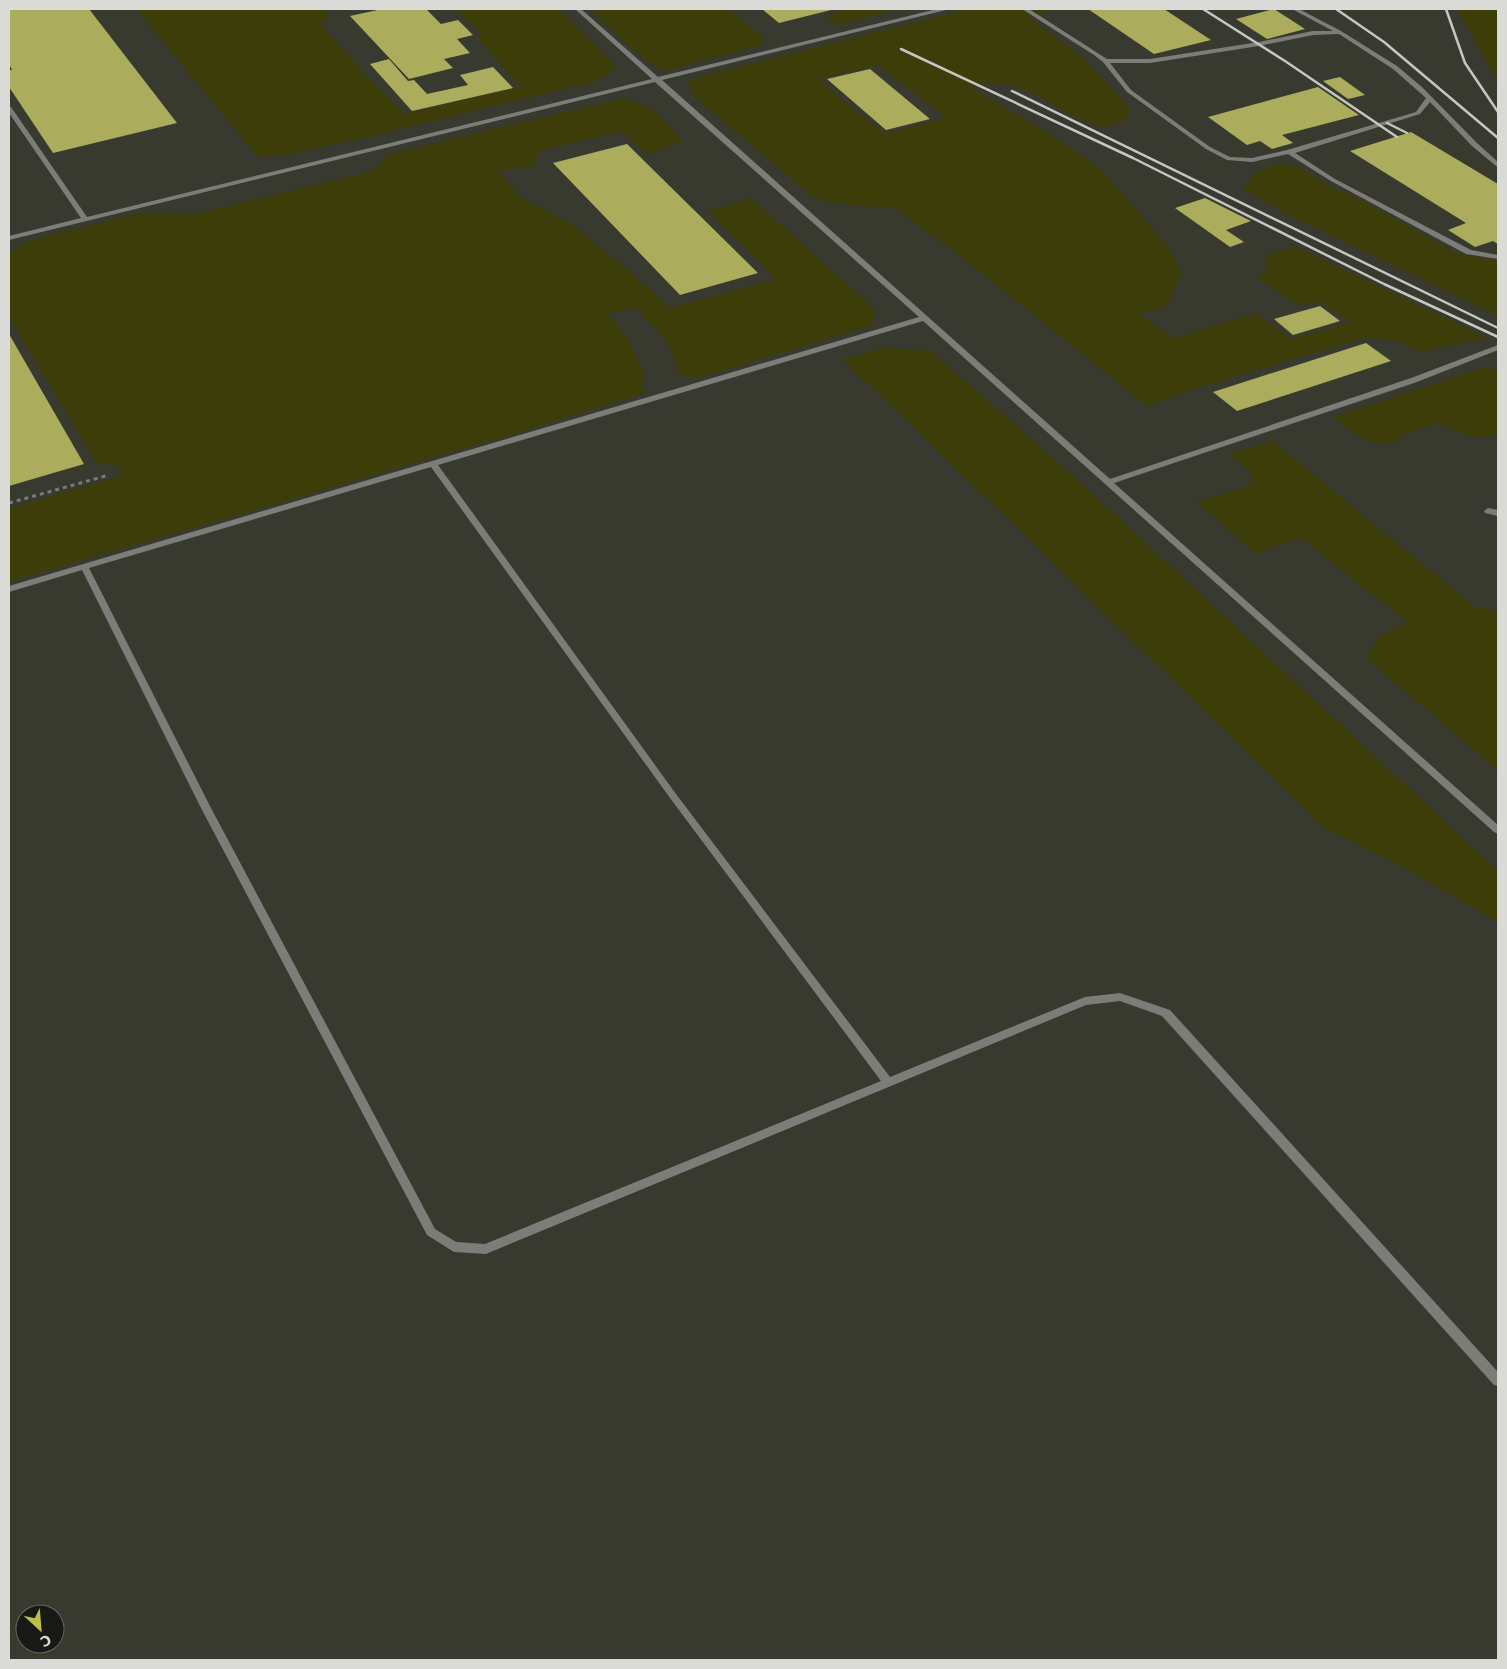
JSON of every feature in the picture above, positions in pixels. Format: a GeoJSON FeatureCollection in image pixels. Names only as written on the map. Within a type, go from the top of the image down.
{"type":"FeatureCollection","features":[{"type":"Feature","properties":{"kind":"lane"},"geometry":{"type":"LineString","coordinates":[[578,9],[1498,830]]}},
{"type":"Feature","properties":{"kind":"lane"},"geometry":{"type":"LineString","coordinates":[[9,238],[944,9]]}},
{"type":"Feature","properties":{"kind":"lane"},"geometry":{"type":"LineString","coordinates":[[1025,9],[1105,61],[1128,91],[1208,148],[1229,159],[1252,160],[1289,152],[1418,113],[1428,100]]}},
{"type":"Feature","properties":{"kind":"lane"},"geometry":{"type":"LineString","coordinates":[[1295,9],[1366,47],[1409,79],[1475,147],[1498,165]]}},
{"type":"Feature","properties":{"kind":"lane"},"geometry":{"type":"LineString","coordinates":[[1105,61],[1150,61],[1259,44],[1313,33],[1341,33]]}},
{"type":"Feature","properties":{"kind":"lane"},"geometry":{"type":"LineString","coordinates":[[9,108],[85,219]]}},
{"type":"Feature","properties":{"kind":"lane"},"geometry":{"type":"LineString","coordinates":[[1289,152],[1333,180],[1469,252],[1498,257]]}},
{"type":"Feature","properties":{"kind":"lane"},"geometry":{"type":"LineString","coordinates":[[9,589],[925,318]]}},
{"type":"Feature","properties":{"kind":"lane"},"geometry":{"type":"LineString","coordinates":[[1108,482],[1414,380],[1498,347]]}},
{"type":"Feature","properties":{"kind":"lane"},"geometry":{"type":"LineString","coordinates":[[433,464],[673,796],[888,1082]]}},
{"type":"Feature","properties":{"kind":"lane"},"geometry":{"type":"LineString","coordinates":[[1488,511],[1498,513]]}},
{"type":"Feature","properties":{"kind":"lane"},"geometry":{"type":"LineString","coordinates":[[84,566],[206,808],[431,1232],[454,1247],[486,1249],[1085,1001],[1120,997],[1166,1013],[1498,1381]]}},
{"type":"Feature","properties":{"kind":"path"},"geometry":{"type":"LineString","coordinates":[[9,503],[109,475]]}},
{"type":"Feature","properties":{"kind":"shaded area"},"geometry":{"type":"Polygon","coordinates":[[[9,9],[1498,9],[1498,1660],[9,1660],[9,9]]]}},
{"type":"Feature","properties":{"kind":"shaded area"},"geometry":{"type":"Polygon","coordinates":[[[136,9],[322,9],[330,14],[321,25],[367,76],[405,114],[521,87],[480,41],[480,32],[454,9],[558,9],[615,65],[610,73],[597,81],[360,139],[286,155],[258,157],[136,9]]]}},
{"type":"Feature","properties":{"kind":"shaded area"},"geometry":{"type":"Polygon","coordinates":[[[589,9],[729,9],[764,38],[762,45],[665,71],[648,63],[589,9]]]}},
{"type":"Feature","properties":{"kind":"shaded area"},"geometry":{"type":"Polygon","coordinates":[[[847,9],[899,9],[837,25],[826,15],[847,9]]]}},
{"type":"Feature","properties":{"kind":"shaded area"},"geometry":{"type":"Polygon","coordinates":[[[967,9],[1058,9],[1028,17],[1083,57],[1129,107],[1127,120],[1108,126],[1097,126],[1036,95],[1004,84],[988,84],[972,88],[1050,134],[1100,168],[1168,246],[1182,273],[1167,306],[1139,314],[1173,338],[1256,313],[1291,339],[1352,322],[1320,302],[1296,305],[1258,278],[1267,268],[1266,254],[1296,247],[1488,338],[1419,352],[1400,341],[1367,337],[1185,392],[1148,407],[960,256],[895,208],[859,206],[815,199],[695,97],[687,80],[967,9]],[[877,65],[819,79],[883,134],[946,118],[877,65]]]}},
{"type":"Feature","properties":{"kind":"shaded area"},"geometry":{"type":"Polygon","coordinates":[[[1457,9],[1498,9],[1498,82],[1457,9]]]}},
{"type":"Feature","properties":{"kind":"shaded area"},"geometry":{"type":"Polygon","coordinates":[[[624,98],[653,109],[683,141],[647,155],[622,131],[538,151],[534,167],[499,170],[519,196],[569,222],[625,267],[671,308],[776,279],[707,211],[751,198],[875,309],[873,325],[699,378],[679,375],[669,344],[637,308],[608,314],[625,334],[642,368],[645,393],[520,432],[9,582],[9,508],[121,476],[116,465],[97,464],[9,317],[9,253],[30,240],[136,214],[199,213],[373,171],[389,154],[624,98]]]}},
{"type":"Feature","properties":{"kind":"shaded area"},"geometry":{"type":"Polygon","coordinates":[[[1279,163],[1300,167],[1336,190],[1348,193],[1457,253],[1498,261],[1498,316],[1285,213],[1243,189],[1255,172],[1279,163]]]}},
{"type":"Feature","properties":{"kind":"shaded area"},"geometry":{"type":"Polygon","coordinates":[[[887,347],[931,351],[1080,482],[1498,871],[1498,922],[1397,864],[1323,827],[897,411],[842,360],[887,347]]]}},
{"type":"Feature","properties":{"kind":"shaded area"},"geometry":{"type":"Polygon","coordinates":[[[1485,367],[1498,371],[1498,435],[1471,437],[1436,423],[1401,435],[1392,445],[1364,440],[1333,417],[1485,367]]]}},
{"type":"Feature","properties":{"kind":"shaded area"},"geometry":{"type":"Polygon","coordinates":[[[1273,441],[1475,607],[1498,611],[1498,771],[1365,657],[1381,635],[1408,623],[1300,537],[1256,554],[1196,502],[1246,487],[1254,477],[1229,453],[1273,441]]]}},
{"type":"Feature","properties":{"kind":"building"},"geometry":{"type":"Polygon","coordinates":[[[9,9],[89,9],[177,123],[53,153],[9,87],[9,70],[12,70],[9,64],[9,9]]]}},
{"type":"Feature","properties":{"kind":"building"},"geometry":{"type":"Polygon","coordinates":[[[382,9],[426,9],[441,24],[458,20],[473,35],[457,39],[470,53],[444,59],[453,68],[409,79],[350,16],[382,9]]]}},
{"type":"Feature","properties":{"kind":"building"},"geometry":{"type":"Polygon","coordinates":[[[762,9],[835,9],[779,23],[762,9]]]}},
{"type":"Feature","properties":{"kind":"building"},"geometry":{"type":"Polygon","coordinates":[[[1088,9],[1164,9],[1211,40],[1154,54],[1088,9]]]}},
{"type":"Feature","properties":{"kind":"building"},"geometry":{"type":"Polygon","coordinates":[[[1274,9],[1305,29],[1267,39],[1236,19],[1274,9]]]}},
{"type":"Feature","properties":{"kind":"building"},"geometry":{"type":"Polygon","coordinates":[[[389,59],[408,81],[414,80],[427,94],[468,85],[460,75],[493,67],[513,88],[412,111],[370,64],[389,59]]]}},
{"type":"Feature","properties":{"kind":"building"},"geometry":{"type":"Polygon","coordinates":[[[870,69],[930,119],[886,130],[827,79],[870,69]]]}},
{"type":"Feature","properties":{"kind":"building"},"geometry":{"type":"Polygon","coordinates":[[[1340,77],[1365,95],[1348,99],[1323,81],[1340,77]]]}},
{"type":"Feature","properties":{"kind":"building"},"geometry":{"type":"Polygon","coordinates":[[[1318,87],[1359,115],[1282,135],[1293,143],[1272,149],[1260,141],[1247,145],[1208,117],[1318,87]]]}},
{"type":"Feature","properties":{"kind":"building"},"geometry":{"type":"Polygon","coordinates":[[[1411,132],[1498,184],[1498,244],[1493,241],[1475,247],[1448,230],[1466,223],[1350,151],[1411,132]]]}},
{"type":"Feature","properties":{"kind":"building"},"geometry":{"type":"Polygon","coordinates":[[[627,144],[758,273],[680,295],[553,163],[627,144]]]}},
{"type":"Feature","properties":{"kind":"building"},"geometry":{"type":"Polygon","coordinates":[[[1205,198],[1251,221],[1226,230],[1244,242],[1230,247],[1175,208],[1205,198]]]}},
{"type":"Feature","properties":{"kind":"building"},"geometry":{"type":"Polygon","coordinates":[[[1320,306],[1340,321],[1293,335],[1274,319],[1320,306]]]}},
{"type":"Feature","properties":{"kind":"building"},"geometry":{"type":"Polygon","coordinates":[[[9,334],[84,464],[9,486],[9,334]]]}},
{"type":"Feature","properties":{"kind":"building"},"geometry":{"type":"Polygon","coordinates":[[[1366,343],[1391,361],[1237,411],[1213,392],[1366,343]]]}},
{"type":"Feature","properties":{"kind":"railway"},"geometry":{"type":"LineString","coordinates":[[1203,9],[1285,61],[1397,137]]}},
{"type":"Feature","properties":{"kind":"railway"},"geometry":{"type":"LineString","coordinates":[[1336,9],[1384,42],[1498,138]]}},
{"type":"Feature","properties":{"kind":"railway"},"geometry":{"type":"LineString","coordinates":[[1446,9],[1465,63],[1498,112]]}},
{"type":"Feature","properties":{"kind":"railway"},"geometry":{"type":"LineString","coordinates":[[901,49],[1133,158],[1384,284],[1498,337]]}},
{"type":"Feature","properties":{"kind":"railway"},"geometry":{"type":"LineString","coordinates":[[1012,91],[1498,328]]}},
{"type":"Feature","properties":{"kind":"railway"},"geometry":{"type":"LineString","coordinates":[[1387,123],[1407,133]]}}]}
